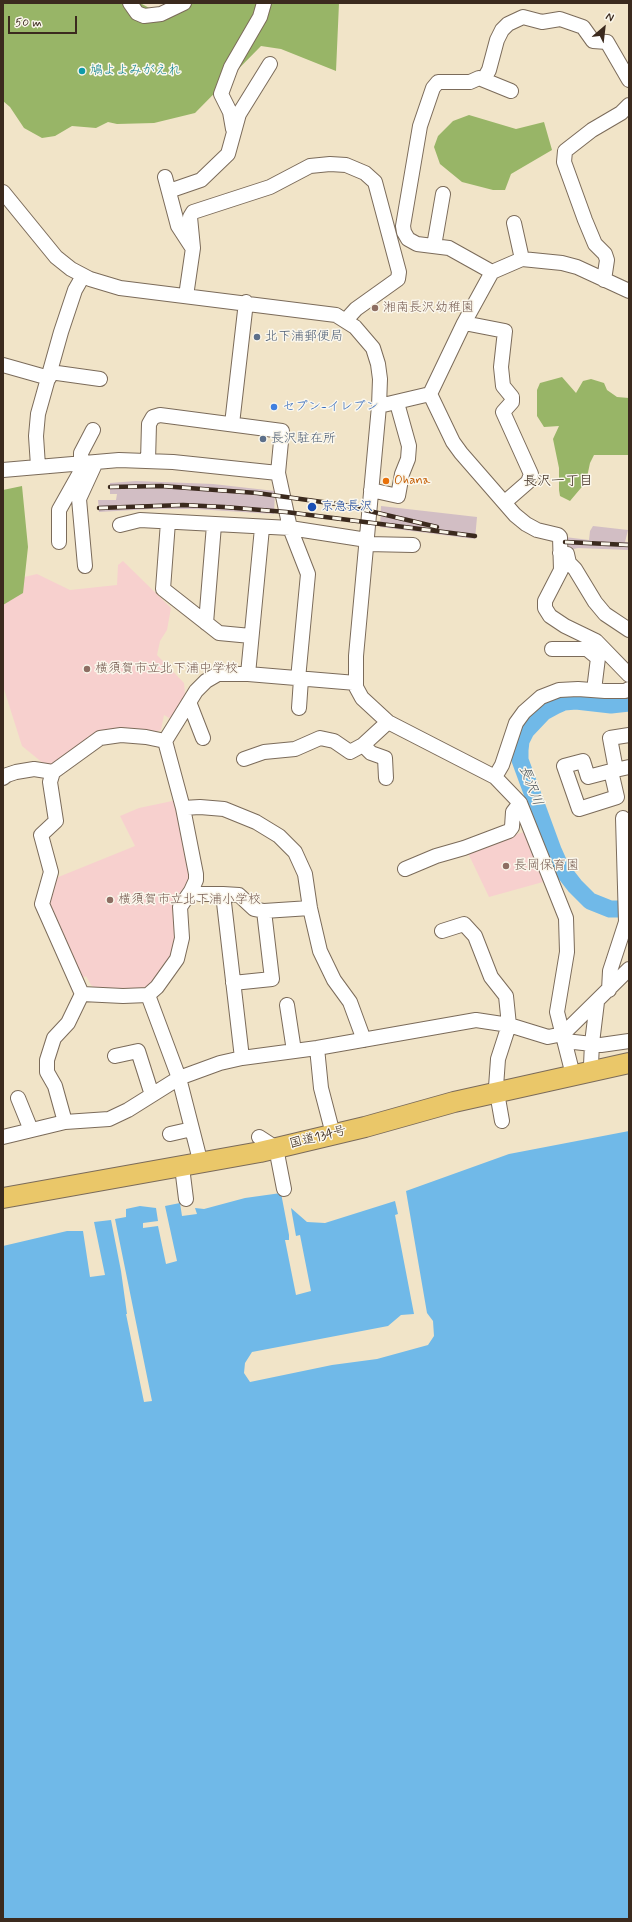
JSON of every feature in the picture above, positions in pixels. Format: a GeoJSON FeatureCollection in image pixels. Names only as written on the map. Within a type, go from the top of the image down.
{"type":"FeatureCollection","features":[{"type":"Feature","properties":{"kind":"highway","name":"国道134号"},"geometry":{"type":"LineString","coordinates":[[3,1198],[191,1165],[276,1148],[496,1092],[629,1063]]}},
{"type":"Feature","properties":{"kind":"street"},"geometry":{"type":"LineString","coordinates":[[130,3],[137,14],[144,16],[161,14],[184,3]]}},
{"type":"Feature","properties":{"kind":"street"},"geometry":{"type":"LineString","coordinates":[[234,136],[230,112],[221,94],[231,67],[260,17],[264,3]]}},
{"type":"Feature","properties":{"kind":"street"},"geometry":{"type":"LineString","coordinates":[[484,79],[489,70],[497,40],[502,30],[508,24],[523,17],[542,22],[560,19],[583,27],[594,41],[607,42],[629,80]]}},
{"type":"Feature","properties":{"kind":"street"},"geometry":{"type":"LineString","coordinates":[[169,191],[205,177],[228,154],[239,114],[270,64]]}},
{"type":"Feature","properties":{"kind":"street"},"geometry":{"type":"LineString","coordinates":[[492,272],[449,248],[417,244],[408,239],[404,232],[403,226],[420,126],[433,88],[438,82],[470,82],[479,78],[511,91]]}},
{"type":"Feature","properties":{"kind":"street"},"geometry":{"type":"LineString","coordinates":[[604,280],[607,260],[606,254],[595,244],[564,162],[565,152],[592,130],[621,113],[629,105]]}},
{"type":"Feature","properties":{"kind":"street"},"geometry":{"type":"LineString","coordinates":[[186,296],[193,248],[190,217],[193,212],[270,188],[310,166],[330,164],[346,165],[365,173],[375,182],[399,272],[398,279],[356,309],[346,320]]}},
{"type":"Feature","properties":{"kind":"street"},"geometry":{"type":"LineString","coordinates":[[166,177],[178,226],[193,248]]}},
{"type":"Feature","properties":{"kind":"street"},"geometry":{"type":"LineString","coordinates":[[3,192],[56,257],[71,270],[96,282],[120,288],[324,312],[336,315],[346,320],[363,334],[373,348],[378,364],[380,379],[379,406],[356,656],[356,688],[362,698],[388,722],[495,777],[520,803],[566,918],[567,952],[557,1012],[573,1075]]}},
{"type":"Feature","properties":{"kind":"street"},"geometry":{"type":"LineString","coordinates":[[434,246],[443,194]]}},
{"type":"Feature","properties":{"kind":"street"},"geometry":{"type":"LineString","coordinates":[[514,223],[522,259]]}},
{"type":"Feature","properties":{"kind":"street"},"geometry":{"type":"LineString","coordinates":[[379,406],[397,403],[430,394],[464,323],[492,272],[522,259],[562,263],[577,267],[629,291]]}},
{"type":"Feature","properties":{"kind":"street"},"geometry":{"type":"LineString","coordinates":[[38,466],[36,425],[38,414],[61,332],[75,290],[83,276]]}},
{"type":"Feature","properties":{"kind":"street"},"geometry":{"type":"LineString","coordinates":[[232,424],[246,302]]}},
{"type":"Feature","properties":{"kind":"street"},"geometry":{"type":"LineString","coordinates":[[464,323],[505,331],[501,367],[503,386],[512,397],[512,402],[503,412],[531,474],[528,482],[505,502]]}},
{"type":"Feature","properties":{"kind":"street"},"geometry":{"type":"LineString","coordinates":[[3,365],[50,375],[100,379]]}},
{"type":"Feature","properties":{"kind":"street"},"geometry":{"type":"LineString","coordinates":[[430,394],[453,442],[515,515],[526,524],[537,530],[558,535],[560,537],[560,553],[562,561],[561,570],[545,601],[544,608],[550,616],[565,626],[596,641],[629,675]]}},
{"type":"Feature","properties":{"kind":"street"},"geometry":{"type":"LineString","coordinates":[[371,490],[398,496],[402,474],[408,459],[409,446],[397,403]]}},
{"type":"Feature","properties":{"kind":"street"},"geometry":{"type":"LineString","coordinates":[[148,461],[149,424],[153,417],[160,415],[282,431],[278,473],[290,528],[308,574],[299,708]]}},
{"type":"Feature","properties":{"kind":"street"},"geometry":{"type":"LineString","coordinates":[[88,462],[81,453],[93,430]]}},
{"type":"Feature","properties":{"kind":"street"},"geometry":{"type":"LineString","coordinates":[[3,470],[88,462],[148,461],[278,473]]}},
{"type":"Feature","properties":{"kind":"street"},"geometry":{"type":"LineString","coordinates":[[59,542],[59,510],[88,462]]}},
{"type":"Feature","properties":{"kind":"street"},"geometry":{"type":"LineString","coordinates":[[84,566],[79,499],[88,462]]}},
{"type":"Feature","properties":{"kind":"street"},"geometry":{"type":"LineString","coordinates":[[120,525],[140,520],[262,528],[290,528],[367,542],[413,545]]}},
{"type":"Feature","properties":{"kind":"street"},"geometry":{"type":"LineString","coordinates":[[168,522],[163,589],[219,633],[251,636]]}},
{"type":"Feature","properties":{"kind":"street"},"geometry":{"type":"LineString","coordinates":[[206,623],[214,525]]}},
{"type":"Feature","properties":{"kind":"street"},"geometry":{"type":"LineString","coordinates":[[248,674],[262,528]]}},
{"type":"Feature","properties":{"kind":"street"},"geometry":{"type":"LineString","coordinates":[[560,553],[566,554],[569,563],[575,569],[595,602],[605,614],[629,630]]}},
{"type":"Feature","properties":{"kind":"street"},"geometry":{"type":"LineString","coordinates":[[552,649],[587,649],[598,658],[594,690]]}},
{"type":"Feature","properties":{"kind":"street"},"geometry":{"type":"LineString","coordinates":[[82,994],[123,996],[148,995],[157,987],[177,959],[182,938],[180,907],[191,891],[196,880],[196,874],[183,808],[165,741],[189,702],[206,681],[218,674],[248,674],[356,683]]}},
{"type":"Feature","properties":{"kind":"street"},"geometry":{"type":"LineString","coordinates":[[495,777],[502,765],[513,728],[524,712],[541,697],[559,690],[625,691],[629,689]]}},
{"type":"Feature","properties":{"kind":"street"},"geometry":{"type":"LineString","coordinates":[[189,702],[203,738]]}},
{"type":"Feature","properties":{"kind":"street"},"geometry":{"type":"LineString","coordinates":[[244,759],[264,752],[295,749],[320,738],[334,741],[350,752],[364,745],[388,722]]}},
{"type":"Feature","properties":{"kind":"street"},"geometry":{"type":"LineString","coordinates":[[65,1122],[55,1086],[47,1072],[47,1060],[54,1038],[68,1023],[82,994],[42,904],[51,872],[40,835],[56,821],[50,782],[53,772],[100,738],[121,735],[146,737],[165,741]]}},
{"type":"Feature","properties":{"kind":"street"},"geometry":{"type":"LineString","coordinates":[[619,770],[610,738],[629,735]]}},
{"type":"Feature","properties":{"kind":"street"},"geometry":{"type":"LineString","coordinates":[[364,745],[371,753],[385,758],[386,778]]}},
{"type":"Feature","properties":{"kind":"street"},"geometry":{"type":"LineString","coordinates":[[3,778],[7,775],[34,769],[53,772]]}},
{"type":"Feature","properties":{"kind":"street"},"geometry":{"type":"LineString","coordinates":[[406,869],[436,856],[464,848],[508,831],[512,827],[513,812],[520,803]]}},
{"type":"Feature","properties":{"kind":"street"},"geometry":{"type":"LineString","coordinates":[[183,808],[200,807],[224,809],[256,822],[279,836],[295,852],[305,874],[310,908],[320,950],[334,980],[350,1002],[364,1040]]}},
{"type":"Feature","properties":{"kind":"street"},"geometry":{"type":"LineString","coordinates":[[610,990],[610,971],[626,922],[624,902],[623,818]]}},
{"type":"Feature","properties":{"kind":"street"},"geometry":{"type":"LineString","coordinates":[[191,891],[200,894],[239,895],[254,909],[264,911],[310,908]]}},
{"type":"Feature","properties":{"kind":"street"},"geometry":{"type":"LineString","coordinates":[[223,894],[242,1058]]}},
{"type":"Feature","properties":{"kind":"street"},"geometry":{"type":"LineString","coordinates":[[233,983],[272,979],[264,911]]}},
{"type":"Feature","properties":{"kind":"street"},"geometry":{"type":"LineString","coordinates":[[442,930],[464,924],[475,936],[491,977],[506,996],[509,1025],[498,1059],[496,1092],[502,1121]]}},
{"type":"Feature","properties":{"kind":"street"},"geometry":{"type":"LineString","coordinates":[[564,1038],[629,969]]}},
{"type":"Feature","properties":{"kind":"street"},"geometry":{"type":"LineString","coordinates":[[148,995],[179,1078],[192,1129],[191,1165],[186,1199]]}},
{"type":"Feature","properties":{"kind":"street"},"geometry":{"type":"LineString","coordinates":[[593,1070],[592,1043],[597,1002]]}},
{"type":"Feature","properties":{"kind":"street"},"geometry":{"type":"LineString","coordinates":[[287,1005],[294,1051]]}},
{"type":"Feature","properties":{"kind":"street"},"geometry":{"type":"LineString","coordinates":[[3,1137],[18,1135],[31,1130],[65,1122],[109,1119],[128,1110],[179,1078],[242,1058],[317,1048],[476,1020],[509,1025],[548,1037],[564,1038],[601,1045],[629,1041]]}},
{"type":"Feature","properties":{"kind":"street"},"geometry":{"type":"LineString","coordinates":[[317,1048],[321,1088],[334,1134]]}},
{"type":"Feature","properties":{"kind":"street"},"geometry":{"type":"LineString","coordinates":[[115,1056],[138,1051],[152,1095]]}},
{"type":"Feature","properties":{"kind":"street"},"geometry":{"type":"LineString","coordinates":[[18,1098],[31,1130]]}},
{"type":"Feature","properties":{"kind":"street"},"geometry":{"type":"LineString","coordinates":[[170,1134],[192,1129]]}},
{"type":"Feature","properties":{"kind":"street"},"geometry":{"type":"LineString","coordinates":[[258,1137],[276,1148],[284,1189]]}},
{"type":"Feature","properties":{"kind":"shaded area"},"geometry":{"type":"Polygon","coordinates":[[[136,481],[213,484],[275,491],[274,514],[196,509],[151,509],[99,512],[98,500],[116,500],[117,494],[110,494],[110,483],[136,481]]]}},
{"type":"Feature","properties":{"kind":"shaded area"},"geometry":{"type":"Polygon","coordinates":[[[381,506],[477,517],[475,539],[380,527],[381,506]]]}},
{"type":"Feature","properties":{"kind":"shaded area"},"geometry":{"type":"Polygon","coordinates":[[[593,526],[628,530],[625,542],[629,542],[629,550],[578,548],[565,551],[565,537],[589,540],[590,531],[593,526]]]}},
{"type":"Feature","properties":{"kind":"shaded area","name":"横須賀市立北下浦中学校"},"geometry":{"type":"Polygon","coordinates":[[[123,561],[171,608],[167,630],[160,641],[157,655],[184,683],[185,694],[171,719],[164,715],[161,730],[138,736],[112,733],[49,768],[22,746],[3,686],[3,582],[37,574],[70,590],[117,585],[118,565],[123,561]]]}},
{"type":"Feature","properties":{"kind":"shaded area","name":"横須賀市立北下浦小学校"},"geometry":{"type":"Polygon","coordinates":[[[177,800],[193,879],[176,897],[174,903],[179,937],[165,967],[149,987],[129,992],[101,993],[91,985],[86,976],[79,980],[43,906],[51,880],[135,846],[120,816],[139,808],[177,800]]]}},
{"type":"Feature","properties":{"kind":"shaded area","name":"長岡保育園"},"geometry":{"type":"Polygon","coordinates":[[[524,832],[543,882],[489,897],[466,849],[524,832]]]}},
{"type":"Feature","properties":{"kind":"green space"},"geometry":{"type":"Polygon","coordinates":[[[3,3],[140,3],[153,10],[172,3],[339,3],[336,71],[281,49],[261,46],[195,113],[154,123],[117,124],[108,122],[96,128],[72,126],[55,136],[42,138],[24,128],[10,107],[3,101],[3,3]]]}},
{"type":"Feature","properties":{"kind":"green space"},"geometry":{"type":"Polygon","coordinates":[[[469,115],[516,129],[544,122],[552,150],[511,174],[505,190],[493,190],[462,182],[440,164],[434,147],[438,136],[453,121],[469,115]]]}},
{"type":"Feature","properties":{"kind":"green space"},"geometry":{"type":"Polygon","coordinates":[[[562,377],[576,393],[583,381],[591,379],[604,383],[607,390],[617,397],[629,398],[629,455],[594,455],[590,463],[586,482],[570,501],[560,496],[559,490],[559,468],[553,439],[559,426],[544,427],[537,416],[537,390],[540,383],[562,377]]]}},
{"type":"Feature","properties":{"kind":"green space"},"geometry":{"type":"Polygon","coordinates":[[[22,486],[28,547],[23,593],[3,605],[3,490],[22,486]]]}},
{"type":"Feature","properties":{"kind":"water"},"geometry":{"type":"Polygon","coordinates":[[[629,1131],[629,1919],[3,1919],[3,1246],[67,1231],[83,1231],[90,1277],[105,1275],[94,1222],[111,1220],[121,1271],[126,1314],[144,1402],[152,1401],[115,1219],[126,1217],[126,1209],[140,1206],[156,1208],[158,1221],[143,1223],[143,1228],[158,1226],[166,1264],[177,1261],[165,1206],[180,1203],[182,1216],[197,1214],[195,1208],[204,1209],[245,1198],[281,1193],[289,1235],[289,1240],[285,1240],[296,1295],[311,1291],[300,1235],[296,1236],[291,1208],[307,1222],[325,1223],[395,1201],[398,1214],[395,1215],[414,1314],[401,1315],[388,1326],[252,1352],[245,1363],[244,1373],[250,1382],[332,1365],[377,1359],[428,1345],[434,1336],[433,1321],[427,1313],[406,1191],[509,1154],[629,1131]]]}},
{"type":"Feature","properties":{"kind":"waterway","name":"長沢川"},"geometry":{"type":"LineString","coordinates":[[629,703],[611,705],[576,701],[564,702],[544,712],[526,731],[521,741],[520,750],[520,760],[561,868],[575,886],[590,901],[610,909],[629,909]]}},
{"type":"Feature","properties":{"kind":"railway"},"geometry":{"type":"LineString","coordinates":[[110,487],[161,486],[257,493],[344,505],[437,527]]}},
{"type":"Feature","properties":{"kind":"railway"},"geometry":{"type":"LineString","coordinates":[[99,508],[183,505],[224,507],[286,512],[475,536]]}},
{"type":"Feature","properties":{"kind":"railway"},"geometry":{"type":"LineString","coordinates":[[565,542],[629,545]]}},
{"type":"Feature","properties":{"kind":"place","name":"鳩よよみがえれ"},"geometry":{"type":"Point","coordinates":[82,71]}},
{"type":"Feature","properties":{"kind":"place","name":"湘南長沢幼稚園"},"geometry":{"type":"Point","coordinates":[375,308]}},
{"type":"Feature","properties":{"kind":"place","name":"北下浦郵便局"},"geometry":{"type":"Point","coordinates":[257,337]}},
{"type":"Feature","properties":{"kind":"place","name":"セブン-イレブン"},"geometry":{"type":"Point","coordinates":[274,407]}},
{"type":"Feature","properties":{"kind":"place","name":"長沢駐在所"},"geometry":{"type":"Point","coordinates":[263,439]}},
{"type":"Feature","properties":{"kind":"place","name":"Ohana"},"geometry":{"type":"Point","coordinates":[386,481]}},
{"type":"Feature","properties":{"kind":"place","name":"京急長沢"},"geometry":{"type":"Point","coordinates":[312,507]}},
{"type":"Feature","properties":{"kind":"place","name":"横須賀市立北下浦中学校"},"geometry":{"type":"Point","coordinates":[87,669]}},
{"type":"Feature","properties":{"kind":"place","name":"長岡保育園"},"geometry":{"type":"Point","coordinates":[506,866]}},
{"type":"Feature","properties":{"kind":"place","name":"横須賀市立北下浦小学校"},"geometry":{"type":"Point","coordinates":[110,900]}},
{"type":"Feature","properties":{"kind":"district","name":"長沢一丁目"},"geometry":{"type":"Point","coordinates":[558,482]}}]}
